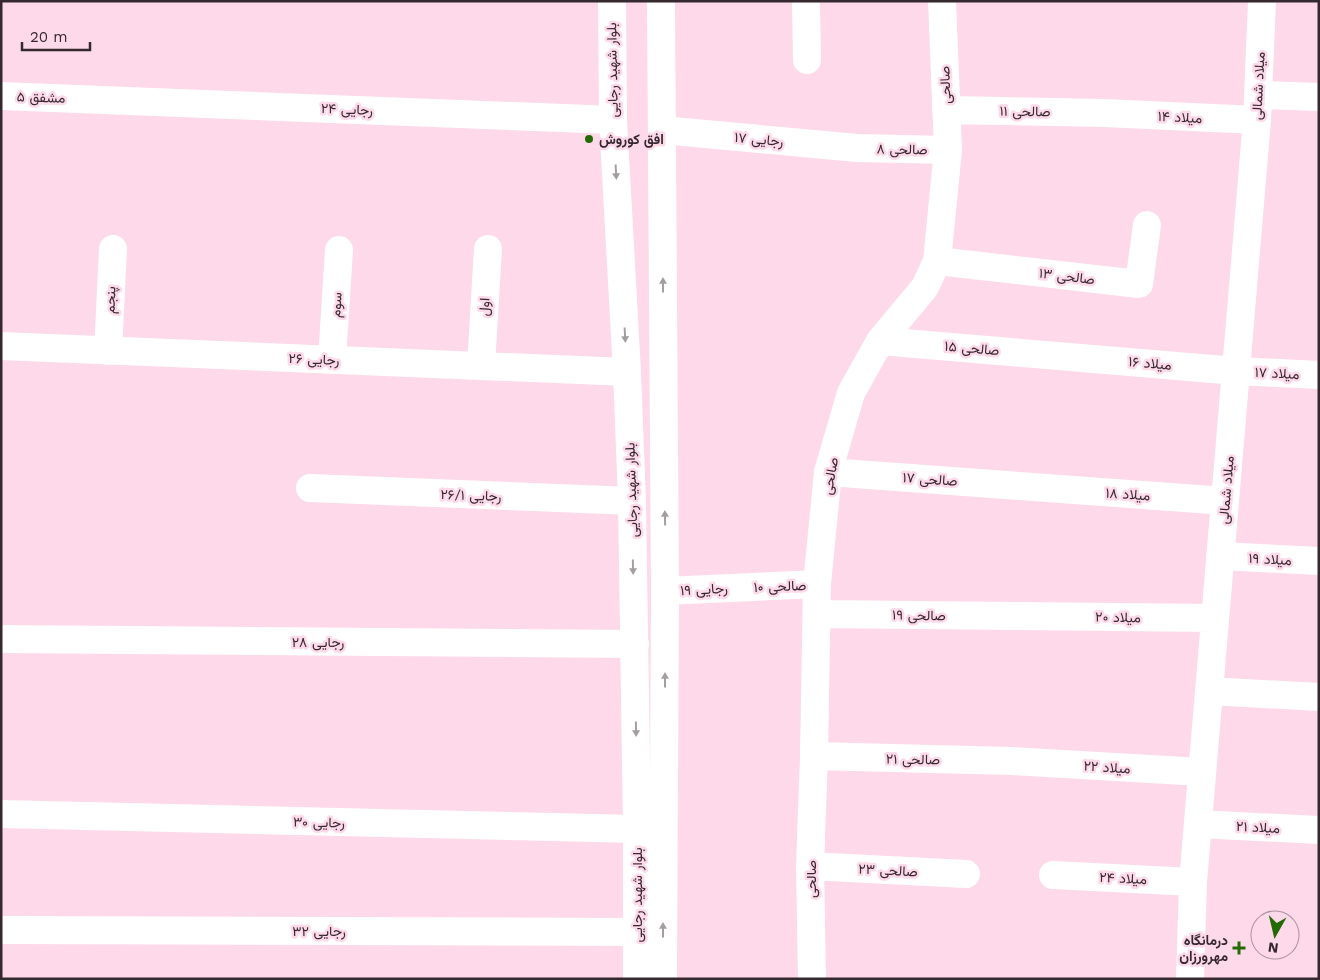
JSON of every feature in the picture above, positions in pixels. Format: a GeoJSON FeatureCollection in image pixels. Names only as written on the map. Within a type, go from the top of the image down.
{"type":"FeatureCollection","features":[{"type":"Feature","properties":{"kind":"street","name":"بلوار شهید رجایی"},"geometry":{"type":"LineString","coordinates":[[612,1],[612,120],[627,372],[632,501],[638,829],[637,979]]}},
{"type":"Feature","properties":{"kind":"street","name":"بلوار شهید رجایی"},"geometry":{"type":"LineString","coordinates":[[662,1],[666,591],[663,979]]}},
{"type":"Feature","properties":{"kind":"street"},"geometry":{"type":"LineString","coordinates":[[806,1],[807,60]]}},
{"type":"Feature","properties":{"kind":"street","name":"صالحی"},"geometry":{"type":"LineString","coordinates":[[812,979],[810,866],[817,584],[828,472],[851,393],[880,341],[926,287],[936,261],[948,150],[942,1]]}},
{"type":"Feature","properties":{"kind":"street","name":"میلاد شمالی"},"geometry":{"type":"LineString","coordinates":[[1190,979],[1193,882],[1258,108],[1262,1]]}},
{"type":"Feature","properties":{"kind":"street","name":"مشفق ۵"},"geometry":{"type":"LineString","coordinates":[[1,96],[81,99]]}},
{"type":"Feature","properties":{"kind":"street","name":"میلاد ۱۴"},"geometry":{"type":"LineString","coordinates":[[1104,113],[1258,108],[1319,97]]}},
{"type":"Feature","properties":{"kind":"street","name":"رجایی ۲۴"},"geometry":{"type":"LineString","coordinates":[[81,99],[612,120]]}},
{"type":"Feature","properties":{"kind":"street","name":"صالحی ۱۱"},"geometry":{"type":"LineString","coordinates":[[946,110],[1104,113]]}},
{"type":"Feature","properties":{"kind":"street","name":"رجایی ۱۷"},"geometry":{"type":"LineString","coordinates":[[662,130],[857,148]]}},
{"type":"Feature","properties":{"kind":"street","name":"صالحی ۸"},"geometry":{"type":"LineString","coordinates":[[857,148],[948,150]]}},
{"type":"Feature","properties":{"kind":"street","name":"صالحی ۱۳"},"geometry":{"type":"LineString","coordinates":[[936,261],[1138,284],[1146,225]]}},
{"type":"Feature","properties":{"kind":"street","name":"پنجم"},"geometry":{"type":"LineString","coordinates":[[108,351],[112,249]]}},
{"type":"Feature","properties":{"kind":"street","name":"اول"},"geometry":{"type":"LineString","coordinates":[[481,366],[488,249]]}},
{"type":"Feature","properties":{"kind":"street","name":"سوم"},"geometry":{"type":"LineString","coordinates":[[332,360],[339,250]]}},
{"type":"Feature","properties":{"kind":"street","name":"صالحی ۱۵"},"geometry":{"type":"LineString","coordinates":[[880,341],[1064,356]]}},
{"type":"Feature","properties":{"kind":"street","name":"رجایی ۲۶"},"geometry":{"type":"LineString","coordinates":[[1,346],[627,372]]}},
{"type":"Feature","properties":{"kind":"street","name":"میلاد ۱۶"},"geometry":{"type":"LineString","coordinates":[[1064,356],[1236,370]]}},
{"type":"Feature","properties":{"kind":"street","name":"میلاد ۱۷"},"geometry":{"type":"LineString","coordinates":[[1236,370],[1319,375]]}},
{"type":"Feature","properties":{"kind":"street","name":"صالحی ۱۷"},"geometry":{"type":"LineString","coordinates":[[828,472],[1031,487]]}},
{"type":"Feature","properties":{"kind":"street","name":"میلاد ۱۸"},"geometry":{"type":"LineString","coordinates":[[1031,487],[1225,501]]}},
{"type":"Feature","properties":{"kind":"street","name":"رجایی ۲۶/۱"},"geometry":{"type":"LineString","coordinates":[[310,488],[632,501]]}},
{"type":"Feature","properties":{"kind":"street","name":"میلاد ۱۹"},"geometry":{"type":"LineString","coordinates":[[1220,556],[1319,561]]}},
{"type":"Feature","properties":{"kind":"street","name":"صالحی ۱۰"},"geometry":{"type":"LineString","coordinates":[[743,587],[817,584]]}},
{"type":"Feature","properties":{"kind":"street","name":"رجایی ۱۹"},"geometry":{"type":"LineString","coordinates":[[666,591],[743,587]]}},
{"type":"Feature","properties":{"kind":"street","name":"صالحی ۱۹"},"geometry":{"type":"LineString","coordinates":[[817,614],[1020,616]]}},
{"type":"Feature","properties":{"kind":"street","name":"میلاد ۲۰"},"geometry":{"type":"LineString","coordinates":[[1020,616],[1215,618]]}},
{"type":"Feature","properties":{"kind":"street","name":"رجایی ۲۸"},"geometry":{"type":"LineString","coordinates":[[1,639],[635,644]]}},
{"type":"Feature","properties":{"kind":"street"},"geometry":{"type":"LineString","coordinates":[[1209,691],[1319,697]]}},
{"type":"Feature","properties":{"kind":"street","name":"صالحی ۲۱"},"geometry":{"type":"LineString","coordinates":[[814,756],[1011,761]]}},
{"type":"Feature","properties":{"kind":"street","name":"میلاد ۲۲"},"geometry":{"type":"LineString","coordinates":[[1011,761],[1202,772]]}},
{"type":"Feature","properties":{"kind":"street","name":"رجایی ۳۰"},"geometry":{"type":"LineString","coordinates":[[1,814],[638,829]]}},
{"type":"Feature","properties":{"kind":"street","name":"میلاد ۲۱"},"geometry":{"type":"LineString","coordinates":[[1198,824],[1319,830]]}},
{"type":"Feature","properties":{"kind":"street","name":"صالحی ۲۳"},"geometry":{"type":"LineString","coordinates":[[810,866],[966,874]]}},
{"type":"Feature","properties":{"kind":"street","name":"میلاد ۲۴"},"geometry":{"type":"LineString","coordinates":[[1053,875],[1193,882]]}},
{"type":"Feature","properties":{"kind":"street","name":"رجایی ۳۲"},"geometry":{"type":"LineString","coordinates":[[1,930],[636,932]]}},
{"type":"Feature","properties":{"kind":"place","name":"افق کوروش"},"geometry":{"type":"Point","coordinates":[589,139]}},
{"type":"Feature","properties":{"kind":"place","name":"درمانگاه مهرورزان"},"geometry":{"type":"Point","coordinates":[1239,948]}}]}
